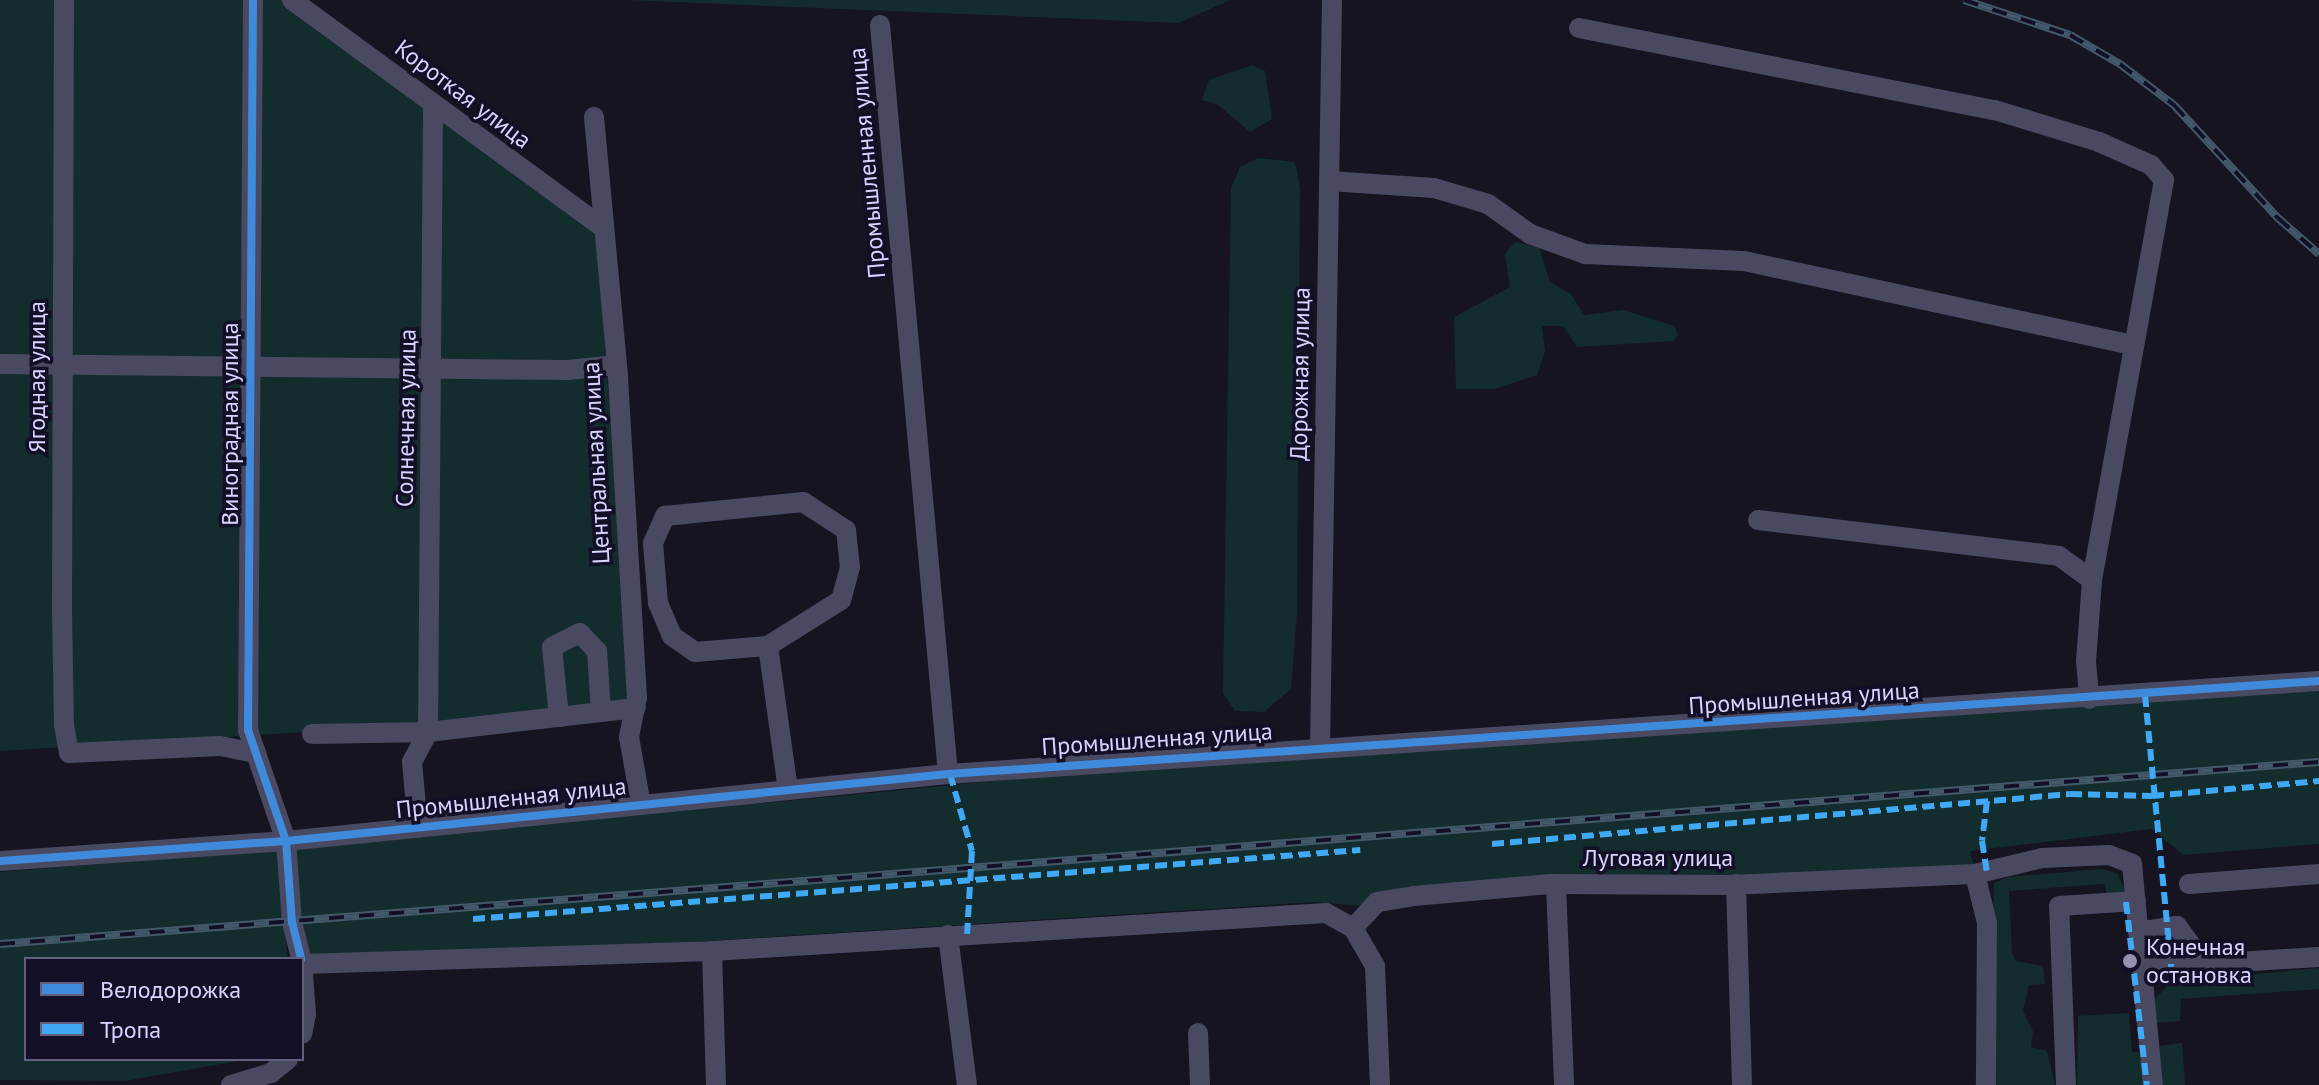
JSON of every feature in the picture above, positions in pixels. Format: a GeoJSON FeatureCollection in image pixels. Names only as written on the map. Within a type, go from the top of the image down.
{"type":"FeatureCollection","features":[{"type":"Feature","properties":{"kind":"street","name":"Ягодная улица"},"geometry":{"type":"LineString","coordinates":[[64,0],[64,725],[69,753],[220,746],[256,753]]}},
{"type":"Feature","properties":{"kind":"street","name":"Виноградная улица"},"geometry":{"type":"LineString","coordinates":[[253,0],[248,730],[286,841],[292,922],[301,957]]}},
{"type":"Feature","properties":{"kind":"street","name":"Короткая улица"},"geometry":{"type":"LineString","coordinates":[[292,0],[604,228]]}},
{"type":"Feature","properties":{"kind":"street","name":"Дорожная улица"},"geometry":{"type":"LineString","coordinates":[[1320,748],[1332,0]]}},
{"type":"Feature","properties":{"kind":"street","name":"Промышленная улица"},"geometry":{"type":"LineString","coordinates":[[880,25],[948,774]]}},
{"type":"Feature","properties":{"kind":"street"},"geometry":{"type":"LineString","coordinates":[[1579,28],[1964,102],[2099,142],[2151,165],[2164,180],[2092,580],[2086,661],[2089,699]]}},
{"type":"Feature","properties":{"kind":"street","name":"Солнечная улица"},"geometry":{"type":"LineString","coordinates":[[428,732],[433,104]]}},
{"type":"Feature","properties":{"kind":"street","name":"Центральная улица"},"geometry":{"type":"LineString","coordinates":[[594,117],[617,365],[636,708],[629,737],[641,805]]}},
{"type":"Feature","properties":{"kind":"street"},"geometry":{"type":"LineString","coordinates":[[1329,181],[1434,188],[1488,204],[1530,234],[1585,254],[1744,261],[2133,345]]}},
{"type":"Feature","properties":{"kind":"street"},"geometry":{"type":"LineString","coordinates":[[0,364],[568,370],[617,365]]}},
{"type":"Feature","properties":{"kind":"street"},"geometry":{"type":"LineString","coordinates":[[803,502],[846,530],[850,567],[841,600],[768,646],[695,652],[672,636],[658,603],[653,543],[665,516],[803,502]]}},
{"type":"Feature","properties":{"kind":"street"},"geometry":{"type":"LineString","coordinates":[[1758,520],[2059,556],[2092,580]]}},
{"type":"Feature","properties":{"kind":"street"},"geometry":{"type":"LineString","coordinates":[[559,717],[552,647],[580,633],[597,651],[601,712]]}},
{"type":"Feature","properties":{"kind":"street"},"geometry":{"type":"LineString","coordinates":[[768,646],[788,790]]}},
{"type":"Feature","properties":{"kind":"street","name":"Промышленная улица"},"geometry":{"type":"LineString","coordinates":[[0,861],[286,841],[948,774],[2319,681]]}},
{"type":"Feature","properties":{"kind":"street"},"geometry":{"type":"LineString","coordinates":[[312,734],[428,732],[636,708]]}},
{"type":"Feature","properties":{"kind":"street"},"geometry":{"type":"LineString","coordinates":[[418,828],[412,762],[428,732]]}},
{"type":"Feature","properties":{"kind":"street","name":"Луговая улица"},"geometry":{"type":"LineString","coordinates":[[1353,928],[1377,902],[1556,884],[1736,884],[1975,874],[2042,858],[2109,855],[2132,864],[2136,901]]}},
{"type":"Feature","properties":{"kind":"street"},"geometry":{"type":"LineString","coordinates":[[1975,874],[1987,923],[1986,1085]]}},
{"type":"Feature","properties":{"kind":"street"},"geometry":{"type":"LineString","coordinates":[[2189,884],[2319,874]]}},
{"type":"Feature","properties":{"kind":"street"},"geometry":{"type":"LineString","coordinates":[[1556,884],[1564,1085]]}},
{"type":"Feature","properties":{"kind":"street"},"geometry":{"type":"LineString","coordinates":[[1736,884],[1742,1085]]}},
{"type":"Feature","properties":{"kind":"street"},"geometry":{"type":"LineString","coordinates":[[2066,1085],[2059,906],[2136,901],[2153,1085]]}},
{"type":"Feature","properties":{"kind":"street"},"geometry":{"type":"LineString","coordinates":[[304,962],[712,951],[1310,911],[1326,913],[1353,928],[1375,966],[1380,1085]]}},
{"type":"Feature","properties":{"kind":"street"},"geometry":{"type":"LineString","coordinates":[[2138,932],[2177,926],[2194,949],[2195,966]]}},
{"type":"Feature","properties":{"kind":"street"},"geometry":{"type":"LineString","coordinates":[[948,935],[967,1085]]}},
{"type":"Feature","properties":{"kind":"street"},"geometry":{"type":"LineString","coordinates":[[712,951],[716,1085]]}},
{"type":"Feature","properties":{"kind":"street"},"geometry":{"type":"LineString","coordinates":[[2142,968],[2319,957]]}},
{"type":"Feature","properties":{"kind":"street","name":"Виноградная улица"},"geometry":{"type":"LineString","coordinates":[[304,988],[304,1024]]}},
{"type":"Feature","properties":{"kind":"street"},"geometry":{"type":"LineString","coordinates":[[1198,1033],[1200,1085]]}},
{"type":"Feature","properties":{"kind":"street"},"geometry":{"type":"LineString","coordinates":[[231,1085],[274,1079],[287,1061]]}},
{"type":"Feature","properties":{"kind":"green space"},"geometry":{"type":"Polygon","coordinates":[[[0,0],[290,0],[597,229],[631,712],[0,751],[0,0]]]}},
{"type":"Feature","properties":{"kind":"green space"},"geometry":{"type":"Polygon","coordinates":[[[627,0],[1230,0],[1179,23],[627,0]]]}},
{"type":"Feature","properties":{"kind":"green space"},"geometry":{"type":"Polygon","coordinates":[[[1252,65],[1265,71],[1272,119],[1250,132],[1217,104],[1202,100],[1209,80],[1252,65]]]}},
{"type":"Feature","properties":{"kind":"green space"},"geometry":{"type":"Polygon","coordinates":[[[1258,158],[1295,162],[1300,188],[1297,612],[1291,689],[1264,712],[1235,711],[1223,693],[1231,188],[1240,167],[1258,158]]]}},
{"type":"Feature","properties":{"kind":"green space"},"geometry":{"type":"Polygon","coordinates":[[[1515,242],[1539,247],[1550,282],[1571,294],[1584,315],[1623,310],[1675,326],[1678,335],[1673,341],[1577,347],[1563,326],[1542,326],[1545,351],[1537,375],[1495,389],[1456,389],[1454,317],[1510,287],[1505,254],[1515,242]]]}},
{"type":"Feature","properties":{"kind":"green space"},"geometry":{"type":"Polygon","coordinates":[[[2319,691],[2319,844],[2183,855],[2152,829],[1970,851],[1974,867],[1739,876],[1365,906],[1314,902],[691,942],[308,955],[297,917],[295,848],[1171,764],[2319,691]]]}},
{"type":"Feature","properties":{"kind":"green space"},"geometry":{"type":"Polygon","coordinates":[[[278,849],[288,957],[24,957],[24,1061],[238,1061],[125,1081],[0,1080],[0,872],[278,849]]]}},
{"type":"Feature","properties":{"kind":"green space"},"geometry":{"type":"Polygon","coordinates":[[[2102,869],[2117,873],[2126,891],[2108,899],[2104,884],[2009,891],[2012,953],[2016,961],[2043,966],[2045,984],[2029,985],[2023,1011],[2033,1031],[2031,1047],[2047,1051],[2055,1085],[1987,1085],[1994,883],[2008,877],[2102,869]]]}},
{"type":"Feature","properties":{"kind":"green space"},"geometry":{"type":"Polygon","coordinates":[[[2319,968],[2319,989],[2181,999],[2180,1021],[2156,1023],[2155,999],[2171,982],[2319,968]]]}},
{"type":"Feature","properties":{"kind":"green space"},"geometry":{"type":"Polygon","coordinates":[[[2129,1013],[2132,1052],[2139,1052],[2145,1085],[2077,1085],[2078,1016],[2129,1013]]]}},
{"type":"Feature","properties":{"kind":"green space"},"geometry":{"type":"Polygon","coordinates":[[[2182,1043],[2185,1085],[2162,1085],[2159,1046],[2182,1043]]]}},
{"type":"Feature","properties":{"kind":"railway"},"geometry":{"type":"LineString","coordinates":[[1964,0],[2070,35],[2120,64],[2174,105],[2278,218],[2319,254]]}},
{"type":"Feature","properties":{"kind":"railway"},"geometry":{"type":"LineString","coordinates":[[0,944],[2319,762]]}},
{"type":"Feature","properties":{"kind":"marked path"},"geometry":{"type":"LineString","coordinates":[[2145,695],[2171,967]]}},
{"type":"Feature","properties":{"kind":"marked path"},"geometry":{"type":"LineString","coordinates":[[950,774],[972,851],[967,934]]}},
{"type":"Feature","properties":{"kind":"marked path"},"geometry":{"type":"LineString","coordinates":[[1492,844],[2070,794],[2152,796],[2319,781]]}},
{"type":"Feature","properties":{"kind":"marked path"},"geometry":{"type":"LineString","coordinates":[[1987,801],[1982,841],[1987,871]]}},
{"type":"Feature","properties":{"kind":"marked path"},"geometry":{"type":"LineString","coordinates":[[473,919],[1360,850]]}},
{"type":"Feature","properties":{"kind":"marked path"},"geometry":{"type":"LineString","coordinates":[[2126,902],[2147,1085]]}},
{"type":"Feature","properties":{"kind":"cycle path"},"geometry":{"type":"LineString","coordinates":[[253,0],[248,730],[286,841],[292,922],[301,957]]}},
{"type":"Feature","properties":{"kind":"cycle path"},"geometry":{"type":"LineString","coordinates":[[0,861],[286,841],[948,774],[2319,681]]}},
{"type":"Feature","properties":{"kind":"place","name":"Конечная остановка"},"geometry":{"type":"Point","coordinates":[2130,961]}}]}
